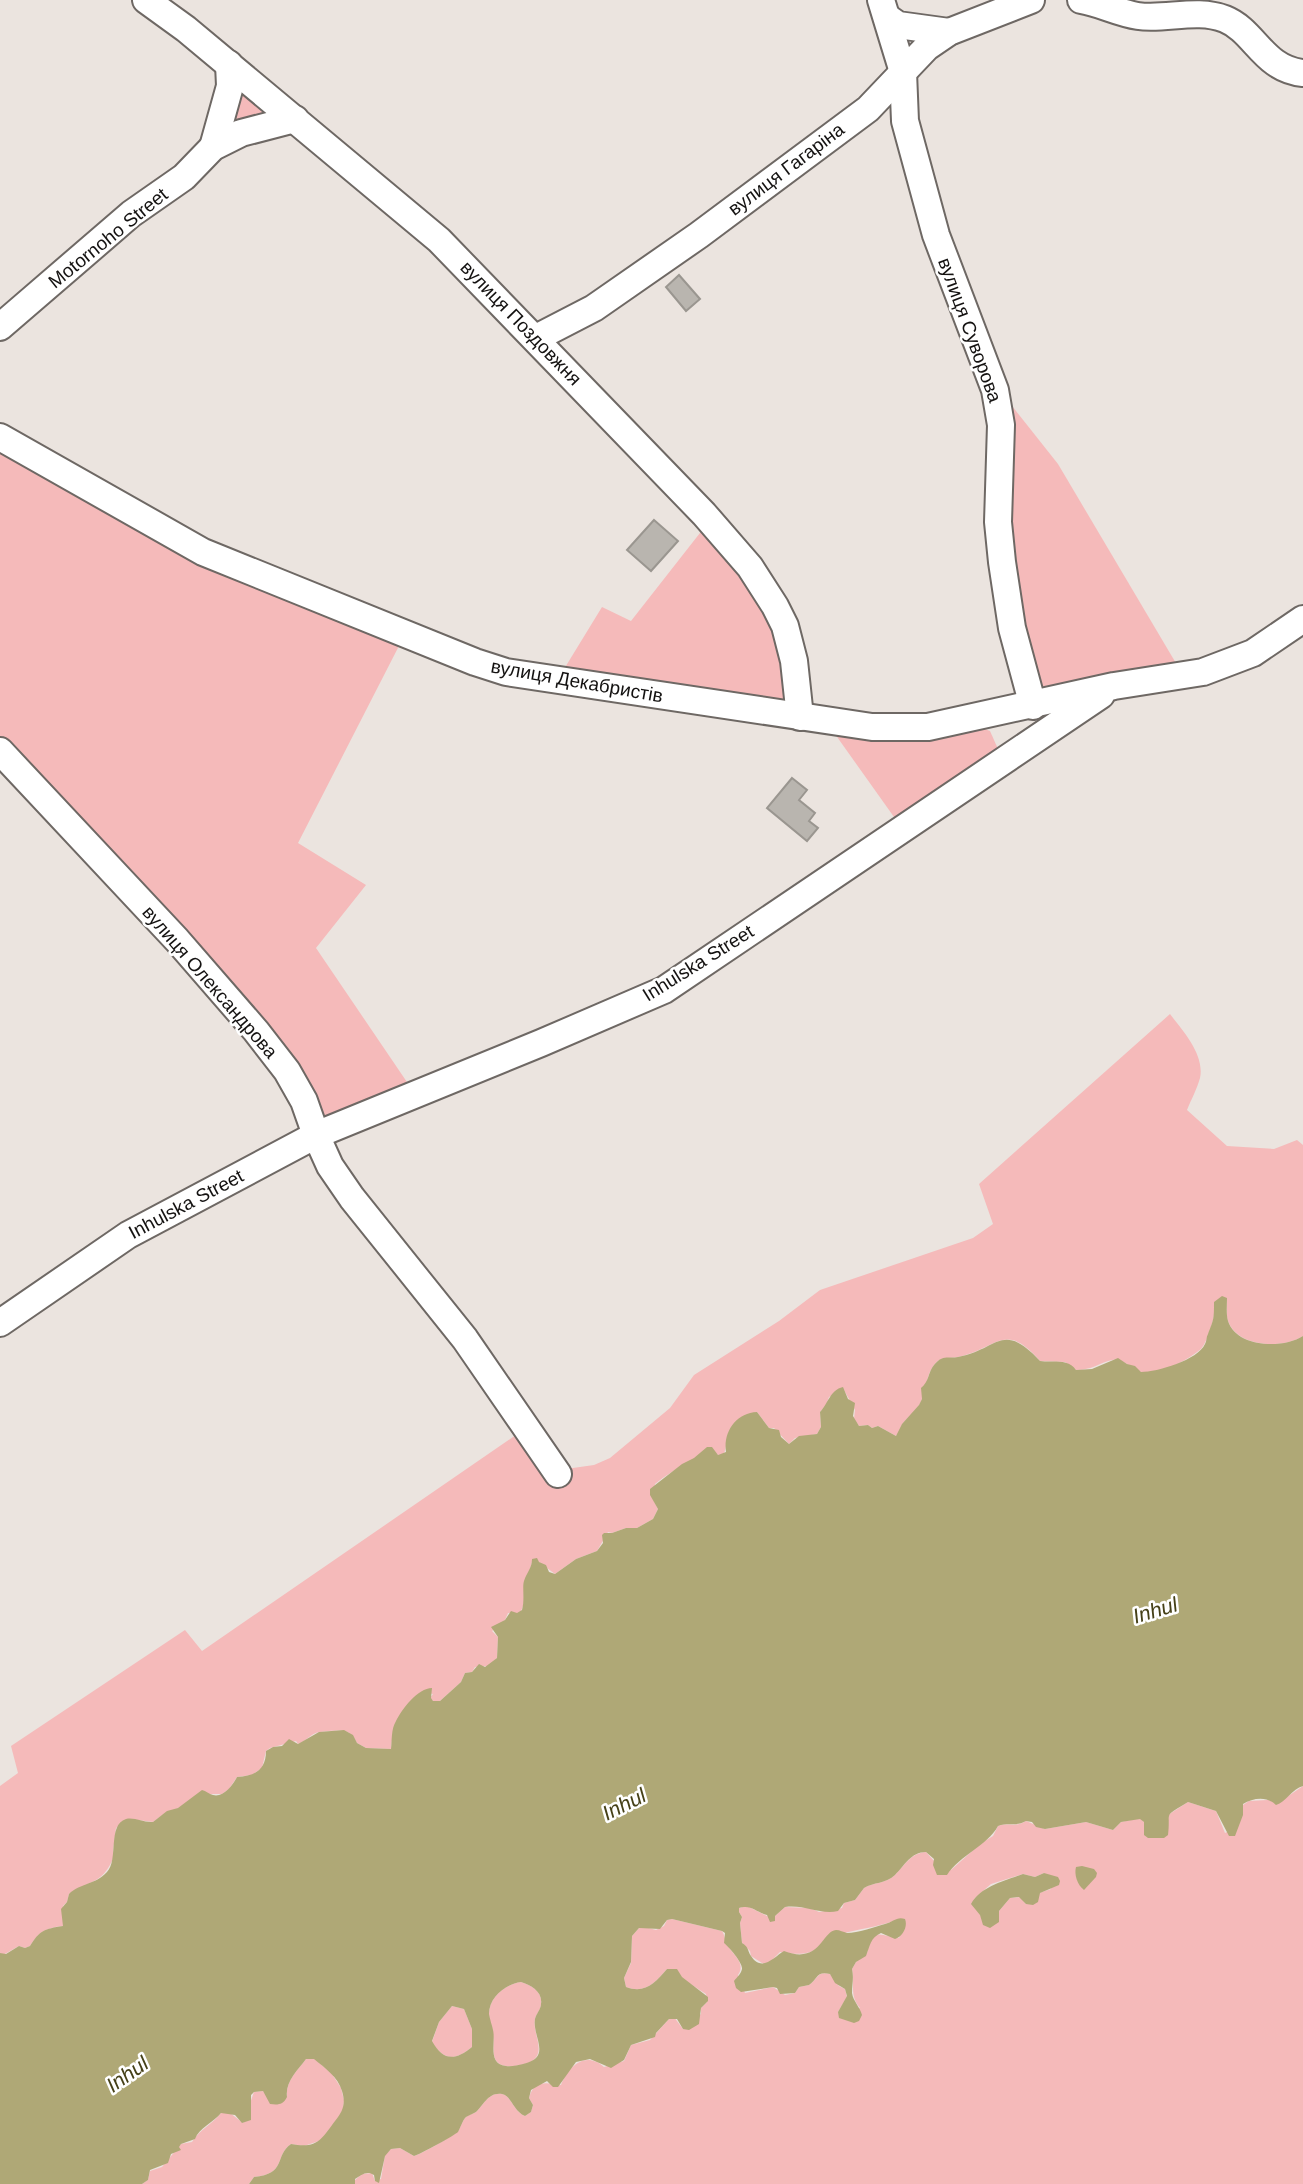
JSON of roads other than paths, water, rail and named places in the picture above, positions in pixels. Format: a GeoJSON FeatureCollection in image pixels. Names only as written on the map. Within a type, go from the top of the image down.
{"type":"FeatureCollection","features":[{"type":"Feature","properties":{"kind":"street","name":"вулиця Поздовжня"},"geometry":{"type":"LineString","coordinates":[[146,0],[229,64],[439,240],[704,514],[750,568],[785,626],[794,661],[800,717]]}},
{"type":"Feature","properties":{"kind":"street","name":"вулиця Гагаріна"},"geometry":{"type":"LineString","coordinates":[[536,338],[594,307],[699,235],[868,108],[890,89],[927,47],[949,32],[1031,0]]}},
{"type":"Feature","properties":{"kind":"street"},"geometry":{"type":"LineString","coordinates":[[1081,0],[1141,16],[1204,14],[1223,18],[1236,24],[1260,50],[1280,66],[1292,72],[1303,73]]}},
{"type":"Feature","properties":{"kind":"street"},"geometry":{"type":"LineString","coordinates":[[885,9],[898,25],[949,32]]}},
{"type":"Feature","properties":{"kind":"street","name":"вулиця Суворова"},"geometry":{"type":"LineString","coordinates":[[885,9],[904,72],[905,121],[936,235],[995,390],[1001,425],[998,522],[1002,562],[1012,628],[1032,706]]}},
{"type":"Feature","properties":{"kind":"street","name":"Motornoho Street"},"geometry":{"type":"LineString","coordinates":[[213,147],[230,86],[229,64]]}},
{"type":"Feature","properties":{"kind":"street","name":"Motornoho Street"},"geometry":{"type":"LineString","coordinates":[[0,327],[131,214],[184,177],[213,147],[241,133],[295,119]]}},
{"type":"Feature","properties":{"kind":"street","name":"вулиця Декабристів"},"geometry":{"type":"LineString","coordinates":[[0,437],[203,552],[475,662],[506,672],[873,727],[928,727],[1114,686]]}},
{"type":"Feature","properties":{"kind":"street","name":"Inhulska Street"},"geometry":{"type":"LineString","coordinates":[[0,1323],[128,1235],[316,1135],[664,990],[1114,686],[1203,672],[1253,653],[1303,619]]}},
{"type":"Feature","properties":{"kind":"street","name":"вулиця Олександрова"},"geometry":{"type":"LineString","coordinates":[[0,751],[177,940],[287,1071],[304,1101],[330,1166],[352,1198],[465,1339],[558,1474]]}},
{"type":"Feature","properties":{"kind":"water","name":"Inhul"},"geometry":{"type":"Polygon","coordinates":[[[1222,1296],[1227,1298],[1228,1321],[1233,1330],[1250,1341],[1261,1344],[1284,1343],[1303,1336],[1303,1786],[1276,1805],[1260,1799],[1243,1804],[1243,1815],[1235,1836],[1229,1836],[1216,1811],[1188,1802],[1169,1815],[1168,1835],[1164,1838],[1148,1838],[1144,1835],[1144,1822],[1140,1819],[1121,1822],[1113,1830],[1086,1822],[1045,1829],[1026,1821],[1005,1824],[998,1826],[947,1875],[937,1875],[934,1859],[926,1852],[916,1854],[891,1878],[864,1888],[855,1900],[844,1903],[838,1911],[785,1907],[775,1916],[775,1921],[770,1922],[767,1915],[750,1908],[739,1908],[742,1917],[742,1943],[755,1961],[760,1963],[768,1962],[784,1951],[805,1954],[813,1951],[836,1930],[856,1932],[905,1919],[905,1928],[900,1936],[895,1939],[881,1933],[877,1935],[866,1956],[856,1962],[852,1969],[852,1993],[862,2015],[859,2021],[854,2023],[839,2018],[838,2012],[847,1996],[845,1989],[835,1983],[830,1974],[820,1975],[809,1985],[799,1987],[795,1993],[780,1994],[777,1988],[773,1987],[741,1992],[734,1981],[742,1966],[724,1943],[725,1933],[722,1931],[672,1919],[667,1920],[660,1929],[639,1928],[632,1936],[631,1962],[624,1978],[626,1987],[644,1988],[654,1983],[667,1969],[677,1969],[682,1977],[708,1997],[708,2001],[701,2008],[699,2024],[689,2030],[683,2029],[677,2019],[669,2019],[655,2037],[631,2045],[624,2060],[611,2068],[590,2059],[576,2062],[558,2087],[553,2087],[547,2081],[531,2090],[529,2098],[533,2105],[531,2112],[525,2116],[505,2095],[493,2095],[476,2112],[463,2120],[458,2132],[429,2149],[414,2156],[400,2148],[391,2149],[385,2156],[379,2183],[375,2181],[374,2175],[369,2173],[355,2179],[355,2184],[249,2184],[254,2177],[276,2168],[291,2144],[307,2145],[318,2142],[342,2111],[343,2096],[337,2081],[314,2059],[306,2059],[290,2082],[287,2097],[282,2103],[270,2104],[263,2091],[254,2092],[251,2095],[251,2120],[242,2123],[235,2115],[221,2113],[195,2139],[181,2144],[181,2150],[171,2154],[168,2163],[150,2170],[148,2180],[142,2184],[0,2184],[0,1953],[6,1954],[19,1946],[30,1946],[43,1931],[63,1926],[61,1909],[69,1894],[93,1882],[110,1867],[115,1835],[120,1823],[126,1819],[153,1822],[202,1790],[220,1795],[237,1777],[258,1771],[264,1763],[266,1751],[282,1746],[289,1739],[298,1744],[319,1732],[344,1730],[366,1748],[391,1749],[394,1724],[416,1695],[432,1688],[431,1698],[433,1701],[440,1701],[461,1682],[465,1673],[472,1672],[479,1664],[485,1667],[497,1658],[498,1637],[491,1627],[505,1620],[511,1611],[517,1613],[522,1610],[523,1584],[532,1559],[537,1558],[546,1565],[549,1572],[555,1574],[576,1559],[597,1551],[603,1543],[604,1533],[637,1528],[653,1519],[658,1509],[650,1495],[650,1489],[707,1447],[712,1447],[718,1455],[726,1452],[729,1431],[743,1416],[757,1412],[769,1428],[779,1430],[781,1437],[789,1444],[799,1436],[817,1434],[821,1427],[820,1412],[832,1394],[843,1387],[848,1399],[855,1403],[853,1416],[859,1426],[878,1426],[896,1436],[902,1424],[919,1405],[922,1399],[921,1388],[932,1368],[943,1358],[958,1357],[1008,1340],[1017,1342],[1040,1361],[1064,1362],[1076,1370],[1092,1369],[1118,1358],[1141,1372],[1157,1370],[1186,1360],[1201,1350],[1213,1322],[1214,1302],[1222,1296]],[[521,1982],[499,1992],[490,2008],[494,2057],[506,2066],[532,2061],[539,2051],[535,2019],[540,2008],[540,1996],[536,1990],[521,1982]],[[452,2006],[439,2022],[432,2041],[440,2052],[455,2057],[472,2047],[472,2029],[464,2009],[452,2006]]]}},
{"type":"Feature","properties":{"kind":"water"},"geometry":{"type":"Polygon","coordinates":[[[1076,1867],[1094,1869],[1097,1873],[1084,1890],[1075,1873],[1076,1867]]]}},
{"type":"Feature","properties":{"kind":"water"},"geometry":{"type":"Polygon","coordinates":[[[1044,1873],[1058,1877],[1059,1885],[1040,1893],[1038,1902],[1033,1905],[1026,1904],[1019,1897],[1010,1898],[999,1911],[999,1922],[990,1928],[983,1925],[980,1915],[971,1904],[975,1898],[994,1885],[1023,1874],[1035,1877],[1044,1873]]]}}]}
